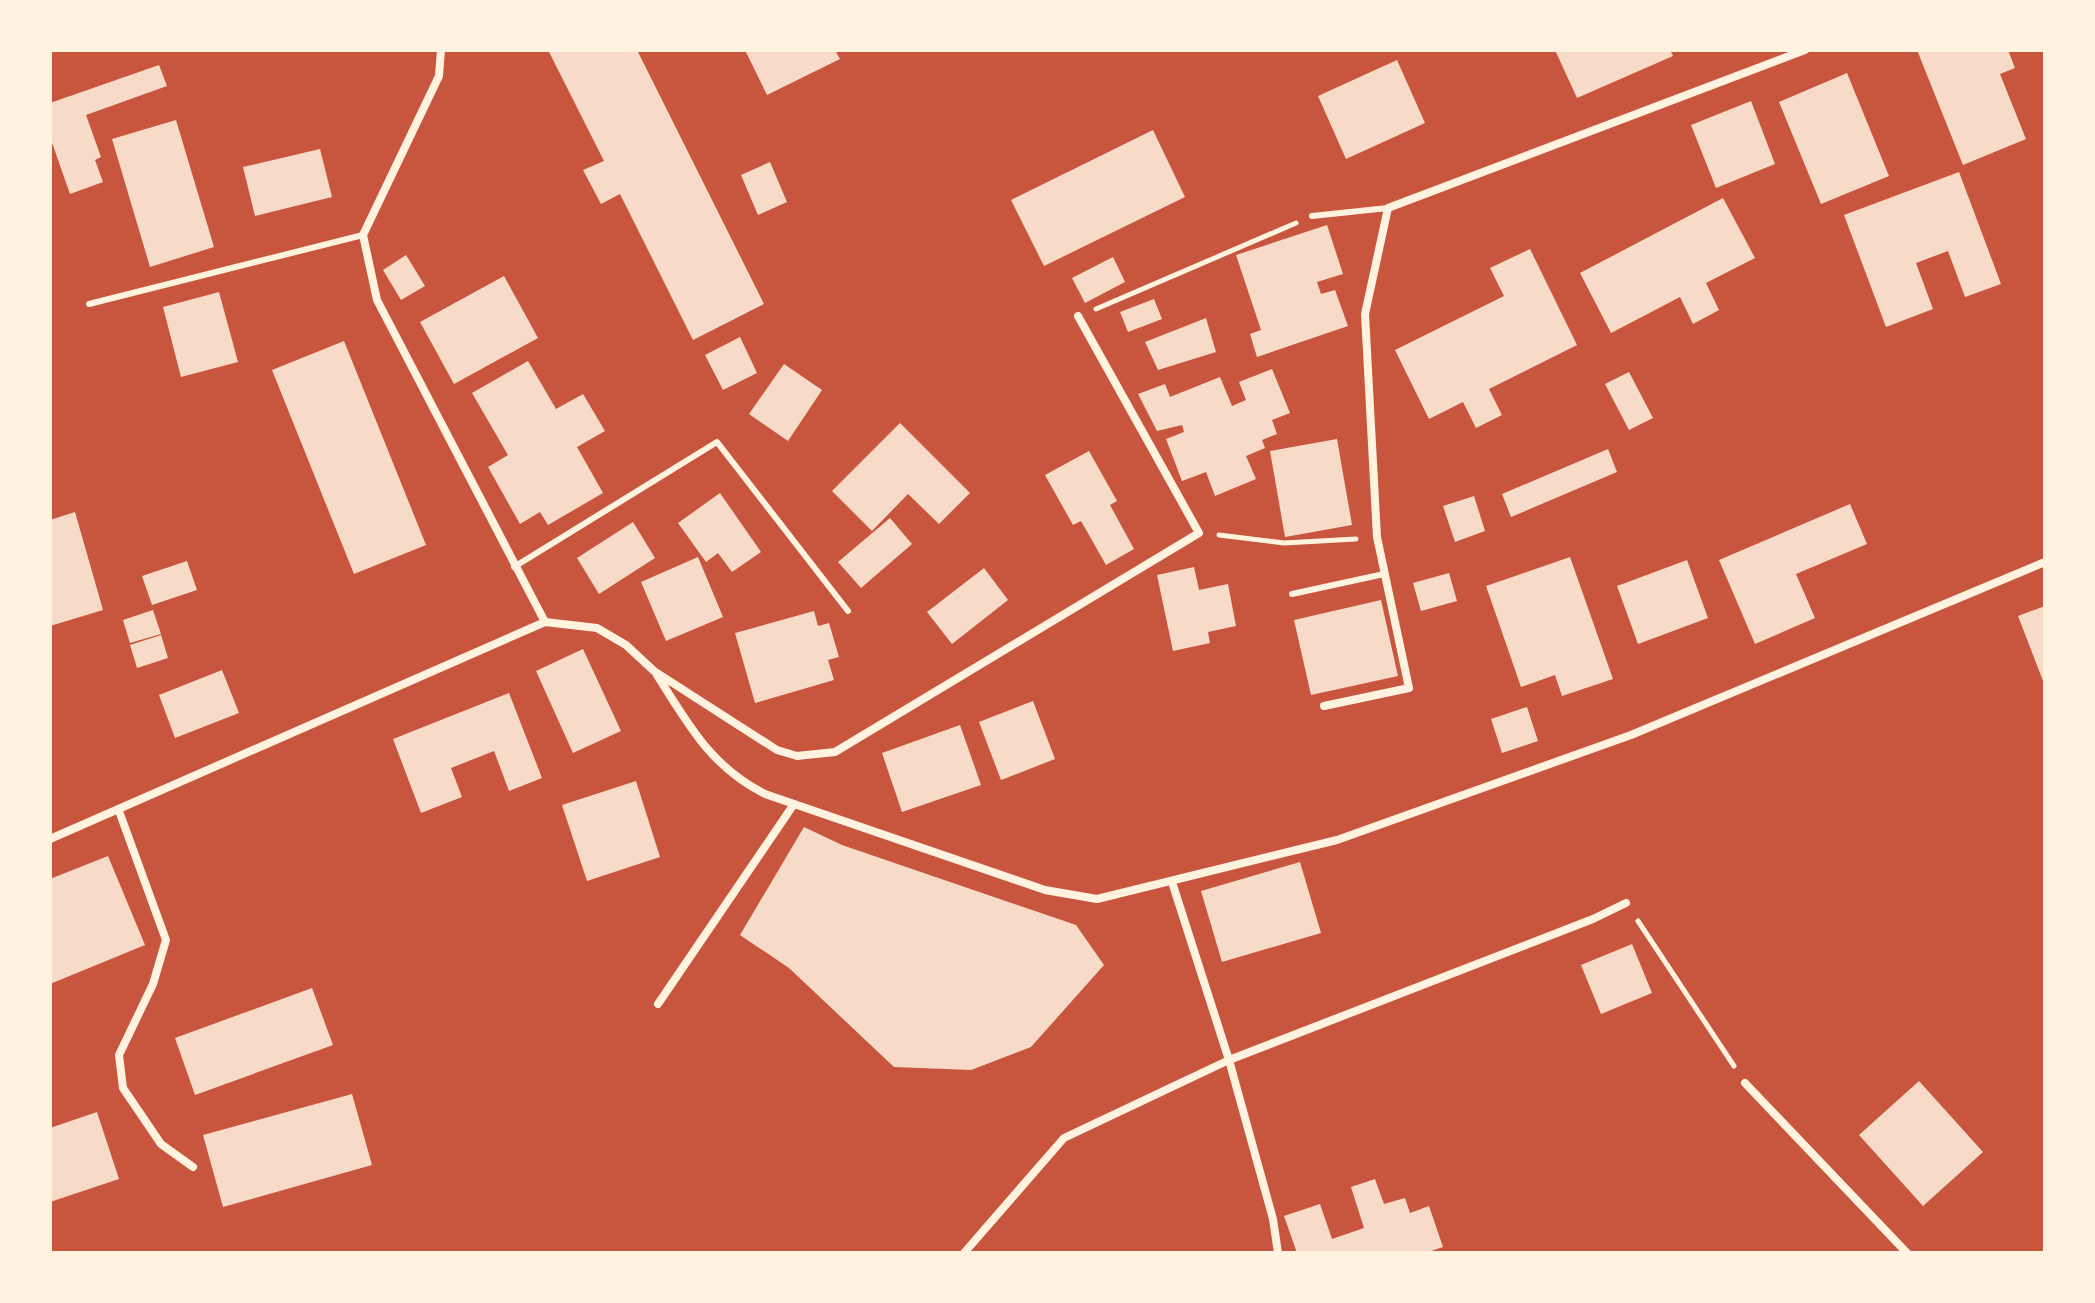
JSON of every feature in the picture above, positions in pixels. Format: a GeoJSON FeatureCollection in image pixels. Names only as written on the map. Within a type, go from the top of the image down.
{"type":"FeatureCollection","features":[{"type":"Feature","properties":{"kind":"street"},"geometry":{"type":"LineString","coordinates":[[441,50],[439,76],[363,235],[377,300],[545,622]]}},
{"type":"Feature","properties":{"kind":"street"},"geometry":{"type":"LineString","coordinates":[[1324,706],[1409,688],[1377,537],[1365,314],[1388,208],[1805,50]]}},
{"type":"Feature","properties":{"kind":"street"},"geometry":{"type":"LineString","coordinates":[[50,839],[545,622],[597,628],[626,645],[654,671],[777,750],[797,756],[835,752],[1199,533],[1078,316]]}},
{"type":"Feature","properties":{"kind":"street"},"geometry":{"type":"LineString","coordinates":[[654,671],[698,738],[724,770],[765,794],[1045,890],[1097,899],[1337,840],[1631,735],[2045,562]]}},
{"type":"Feature","properties":{"kind":"street"},"geometry":{"type":"LineString","coordinates":[[658,1004],[794,804]]}},
{"type":"Feature","properties":{"kind":"street"},"geometry":{"type":"LineString","coordinates":[[119,811],[166,940],[153,984],[119,1055],[123,1088],[161,1144],[193,1167]]}},
{"type":"Feature","properties":{"kind":"street"},"geometry":{"type":"LineString","coordinates":[[1172,882],[1229,1060],[1273,1219],[1278,1253]]}},
{"type":"Feature","properties":{"kind":"street"},"geometry":{"type":"LineString","coordinates":[[964,1253],[1064,1138],[1229,1060],[1626,903]]}},
{"type":"Feature","properties":{"kind":"street"},"geometry":{"type":"LineString","coordinates":[[1745,1083],[1907,1253]]}},
{"type":"Feature","properties":{"kind":"lane"},"geometry":{"type":"LineString","coordinates":[[1312,216],[1388,208]]}},
{"type":"Feature","properties":{"kind":"lane"},"geometry":{"type":"LineString","coordinates":[[89,304],[363,235]]}},
{"type":"Feature","properties":{"kind":"lane"},"geometry":{"type":"LineString","coordinates":[[514,567],[717,442],[848,611]]}},
{"type":"Feature","properties":{"kind":"lane"},"geometry":{"type":"LineString","coordinates":[[1292,594],[1384,574]]}},
{"type":"Feature","properties":{"kind":"path"},"geometry":{"type":"LineString","coordinates":[[1078,316],[1312,216]]}},
{"type":"Feature","properties":{"kind":"path"},"geometry":{"type":"LineString","coordinates":[[1199,533],[1284,543],[1377,537]]}},
{"type":"Feature","properties":{"kind":"path"},"geometry":{"type":"LineString","coordinates":[[1626,903],[1745,1083]]}},
{"type":"Feature","properties":{"kind":"building"},"geometry":{"type":"Polygon","coordinates":[[[548,50],[637,50],[764,304],[693,340],[620,194],[601,204],[583,170],[604,161],[548,50]]]}},
{"type":"Feature","properties":{"kind":"building"},"geometry":{"type":"Polygon","coordinates":[[[745,50],[835,50],[840,59],[767,95],[745,50]]]}},
{"type":"Feature","properties":{"kind":"building"},"geometry":{"type":"Polygon","coordinates":[[[1555,50],[1670,50],[1673,56],[1577,98],[1555,50]]]}},
{"type":"Feature","properties":{"kind":"building"},"geometry":{"type":"Polygon","coordinates":[[[1917,50],[2008,50],[2015,68],[2000,74],[2026,139],[1963,165],[1917,50]]]}},
{"type":"Feature","properties":{"kind":"building"},"geometry":{"type":"Polygon","coordinates":[[[1397,60],[1425,123],[1346,159],[1318,96],[1397,60]]]}},
{"type":"Feature","properties":{"kind":"building"},"geometry":{"type":"Polygon","coordinates":[[[159,65],[167,86],[86,115],[101,157],[95,160],[103,182],[70,194],[50,137],[50,103],[159,65]]]}},
{"type":"Feature","properties":{"kind":"building"},"geometry":{"type":"Polygon","coordinates":[[[1847,73],[1889,176],[1821,204],[1779,102],[1847,73]]]}},
{"type":"Feature","properties":{"kind":"building"},"geometry":{"type":"Polygon","coordinates":[[[1751,101],[1775,164],[1716,188],[1691,125],[1751,101]]]}},
{"type":"Feature","properties":{"kind":"building"},"geometry":{"type":"Polygon","coordinates":[[[176,120],[214,247],[150,267],[112,139],[176,120]]]}},
{"type":"Feature","properties":{"kind":"building"},"geometry":{"type":"Polygon","coordinates":[[[1153,130],[1185,197],[1044,266],[1011,200],[1153,130]]]}},
{"type":"Feature","properties":{"kind":"building"},"geometry":{"type":"Polygon","coordinates":[[[320,149],[332,197],[255,216],[243,167],[320,149]]]}},
{"type":"Feature","properties":{"kind":"building"},"geometry":{"type":"Polygon","coordinates":[[[770,162],[787,202],[758,215],[741,175],[770,162]]]}},
{"type":"Feature","properties":{"kind":"building"},"geometry":{"type":"Polygon","coordinates":[[[1959,172],[2001,284],[1965,297],[1948,251],[1916,263],[1933,309],[1886,327],[1844,215],[1959,172]]]}},
{"type":"Feature","properties":{"kind":"building"},"geometry":{"type":"Polygon","coordinates":[[[1723,198],[1755,258],[1706,283],[1719,310],[1693,324],[1680,297],[1611,333],[1580,273],[1723,198]]]}},
{"type":"Feature","properties":{"kind":"building"},"geometry":{"type":"Polygon","coordinates":[[[1327,225],[1343,274],[1317,282],[1321,294],[1335,290],[1348,326],[1257,357],[1250,334],[1261,330],[1236,255],[1327,225]]]}},
{"type":"Feature","properties":{"kind":"building"},"geometry":{"type":"Polygon","coordinates":[[[1530,249],[1577,345],[1489,389],[1502,415],[1476,428],[1463,402],[1429,419],[1395,350],[1504,296],[1490,268],[1530,249]]]}},
{"type":"Feature","properties":{"kind":"building"},"geometry":{"type":"Polygon","coordinates":[[[406,255],[425,286],[401,300],[383,270],[406,255]]]}},
{"type":"Feature","properties":{"kind":"building"},"geometry":{"type":"Polygon","coordinates":[[[1113,257],[1125,282],[1085,303],[1072,278],[1113,257]]]}},
{"type":"Feature","properties":{"kind":"building"},"geometry":{"type":"Polygon","coordinates":[[[504,276],[538,338],[454,384],[420,322],[504,276]]]}},
{"type":"Feature","properties":{"kind":"building"},"geometry":{"type":"Polygon","coordinates":[[[219,292],[238,362],[181,377],[163,307],[219,292]]]}},
{"type":"Feature","properties":{"kind":"building"},"geometry":{"type":"Polygon","coordinates":[[[1154,299],[1162,319],[1128,332],[1120,312],[1154,299]]]}},
{"type":"Feature","properties":{"kind":"building"},"geometry":{"type":"Polygon","coordinates":[[[1206,318],[1216,352],[1158,370],[1145,342],[1206,318]]]}},
{"type":"Feature","properties":{"kind":"building"},"geometry":{"type":"Polygon","coordinates":[[[740,337],[757,373],[723,390],[705,355],[740,337]]]}},
{"type":"Feature","properties":{"kind":"building"},"geometry":{"type":"Polygon","coordinates":[[[344,341],[426,545],[354,574],[272,370],[344,341]]]}},
{"type":"Feature","properties":{"kind":"building"},"geometry":{"type":"Polygon","coordinates":[[[528,361],[556,409],[583,394],[605,431],[577,447],[603,493],[548,525],[540,512],[520,524],[488,467],[508,455],[472,393],[528,361]]]}},
{"type":"Feature","properties":{"kind":"building"},"geometry":{"type":"Polygon","coordinates":[[[784,364],[822,390],[788,441],[749,414],[784,364]]]}},
{"type":"Feature","properties":{"kind":"building"},"geometry":{"type":"Polygon","coordinates":[[[1272,369],[1290,413],[1272,420],[1277,434],[1262,440],[1265,448],[1246,456],[1256,479],[1215,496],[1206,472],[1182,481],[1166,439],[1184,432],[1182,425],[1157,431],[1138,394],[1165,384],[1170,397],[1220,377],[1232,406],[1246,400],[1239,382],[1272,369]]]}},
{"type":"Feature","properties":{"kind":"building"},"geometry":{"type":"Polygon","coordinates":[[[1629,372],[1653,418],[1629,430],[1605,384],[1629,372]]]}},
{"type":"Feature","properties":{"kind":"building"},"geometry":{"type":"Polygon","coordinates":[[[900,423],[970,493],[939,524],[908,494],[872,531],[832,491],[900,423]]]}},
{"type":"Feature","properties":{"kind":"building"},"geometry":{"type":"Polygon","coordinates":[[[1337,439],[1352,525],[1285,537],[1270,451],[1337,439]]]}},
{"type":"Feature","properties":{"kind":"building"},"geometry":{"type":"Polygon","coordinates":[[[1608,449],[1617,472],[1511,517],[1502,494],[1608,449]]]}},
{"type":"Feature","properties":{"kind":"building"},"geometry":{"type":"Polygon","coordinates":[[[1089,451],[1117,501],[1110,505],[1134,549],[1106,565],[1081,521],[1073,525],[1045,475],[1089,451]]]}},
{"type":"Feature","properties":{"kind":"building"},"geometry":{"type":"Polygon","coordinates":[[[720,493],[761,552],[732,572],[718,553],[706,562],[678,523],[720,493]]]}},
{"type":"Feature","properties":{"kind":"building"},"geometry":{"type":"Polygon","coordinates":[[[1474,496],[1485,531],[1455,542],[1443,506],[1474,496]]]}},
{"type":"Feature","properties":{"kind":"building"},"geometry":{"type":"Polygon","coordinates":[[[1850,504],[1867,544],[1796,574],[1815,618],[1755,644],[1719,560],[1850,504]]]}},
{"type":"Feature","properties":{"kind":"building"},"geometry":{"type":"Polygon","coordinates":[[[75,512],[103,610],[50,626],[50,520],[75,512]]]}},
{"type":"Feature","properties":{"kind":"building"},"geometry":{"type":"Polygon","coordinates":[[[890,518],[912,544],[861,588],[838,562],[890,518]]]}},
{"type":"Feature","properties":{"kind":"building"},"geometry":{"type":"Polygon","coordinates":[[[633,522],[655,558],[599,594],[577,558],[633,522]]]}},
{"type":"Feature","properties":{"kind":"building"},"geometry":{"type":"Polygon","coordinates":[[[698,557],[723,617],[666,641],[641,582],[698,557]]]}},
{"type":"Feature","properties":{"kind":"building"},"geometry":{"type":"Polygon","coordinates":[[[1570,557],[1613,679],[1562,696],[1555,675],[1521,687],[1486,586],[1570,557]]]}},
{"type":"Feature","properties":{"kind":"building"},"geometry":{"type":"Polygon","coordinates":[[[1687,560],[1708,618],[1638,644],[1617,586],[1687,560]]]}},
{"type":"Feature","properties":{"kind":"building"},"geometry":{"type":"Polygon","coordinates":[[[187,561],[197,590],[152,605],[142,576],[187,561]]]}},
{"type":"Feature","properties":{"kind":"building"},"geometry":{"type":"Polygon","coordinates":[[[1194,567],[1199,590],[1228,584],[1236,626],[1208,632],[1210,643],[1173,651],[1157,575],[1194,567]]]}},
{"type":"Feature","properties":{"kind":"building"},"geometry":{"type":"Polygon","coordinates":[[[984,568],[1008,600],[952,644],[927,612],[984,568]]]}},
{"type":"Feature","properties":{"kind":"building"},"geometry":{"type":"Polygon","coordinates":[[[1449,573],[1457,601],[1421,611],[1413,583],[1449,573]]]}},
{"type":"Feature","properties":{"kind":"building"},"geometry":{"type":"Polygon","coordinates":[[[1381,600],[1398,676],[1311,695],[1294,620],[1381,600]]]}},
{"type":"Feature","properties":{"kind":"building"},"geometry":{"type":"Polygon","coordinates":[[[2045,606],[2045,686],[2018,616],[2045,606]]]}},
{"type":"Feature","properties":{"kind":"building"},"geometry":{"type":"Polygon","coordinates":[[[153,610],[161,634],[130,643],[123,620],[153,610]]]}},
{"type":"Feature","properties":{"kind":"building"},"geometry":{"type":"Polygon","coordinates":[[[814,611],[818,626],[829,623],[839,657],[828,660],[834,680],[755,703],[735,633],[814,611]]]}},
{"type":"Feature","properties":{"kind":"building"},"geometry":{"type":"Polygon","coordinates":[[[161,635],[168,658],[137,668],[130,645],[161,635]]]}},
{"type":"Feature","properties":{"kind":"building"},"geometry":{"type":"Polygon","coordinates":[[[583,649],[621,731],[573,753],[536,671],[583,649]]]}},
{"type":"Feature","properties":{"kind":"building"},"geometry":{"type":"Polygon","coordinates":[[[222,670],[239,713],[175,738],[159,695],[222,670]]]}},
{"type":"Feature","properties":{"kind":"building"},"geometry":{"type":"Polygon","coordinates":[[[509,693],[542,778],[509,791],[494,751],[451,768],[462,797],[421,813],[393,739],[509,693]]]}},
{"type":"Feature","properties":{"kind":"building"},"geometry":{"type":"Polygon","coordinates":[[[1033,701],[1055,759],[1001,780],[979,722],[1033,701]]]}},
{"type":"Feature","properties":{"kind":"building"},"geometry":{"type":"Polygon","coordinates":[[[1527,707],[1538,741],[1502,753],[1491,719],[1527,707]]]}},
{"type":"Feature","properties":{"kind":"building"},"geometry":{"type":"Polygon","coordinates":[[[960,725],[981,785],[902,812],[882,753],[960,725]]]}},
{"type":"Feature","properties":{"kind":"building"},"geometry":{"type":"Polygon","coordinates":[[[636,781],[660,857],[587,881],[562,805],[636,781]]]}},
{"type":"Feature","properties":{"kind":"building"},"geometry":{"type":"Polygon","coordinates":[[[804,827],[842,845],[1076,925],[1104,965],[1031,1047],[971,1070],[894,1067],[789,968],[740,935],[804,827]]]}},
{"type":"Feature","properties":{"kind":"building"},"geometry":{"type":"Polygon","coordinates":[[[108,856],[145,945],[50,984],[50,879],[108,856]]]}},
{"type":"Feature","properties":{"kind":"building"},"geometry":{"type":"Polygon","coordinates":[[[1300,862],[1321,933],[1222,962],[1201,891],[1300,862]]]}},
{"type":"Feature","properties":{"kind":"building"},"geometry":{"type":"Polygon","coordinates":[[[1632,944],[1652,993],[1601,1014],[1581,965],[1632,944]]]}},
{"type":"Feature","properties":{"kind":"building"},"geometry":{"type":"Polygon","coordinates":[[[312,988],[333,1045],[195,1095],[175,1038],[312,988]]]}},
{"type":"Feature","properties":{"kind":"building"},"geometry":{"type":"Polygon","coordinates":[[[1919,1081],[1983,1152],[1923,1206],[1859,1135],[1919,1081]]]}},
{"type":"Feature","properties":{"kind":"building"},"geometry":{"type":"Polygon","coordinates":[[[352,1094],[372,1165],[223,1207],[203,1135],[352,1094]]]}},
{"type":"Feature","properties":{"kind":"building"},"geometry":{"type":"Polygon","coordinates":[[[97,1112],[119,1179],[50,1202],[50,1128],[97,1112]]]}},
{"type":"Feature","properties":{"kind":"building"},"geometry":{"type":"Polygon","coordinates":[[[1375,1179],[1384,1204],[1405,1198],[1410,1213],[1429,1206],[1443,1247],[1425,1253],[1297,1253],[1284,1216],[1320,1204],[1332,1239],[1364,1228],[1351,1187],[1375,1179]]]}}]}
